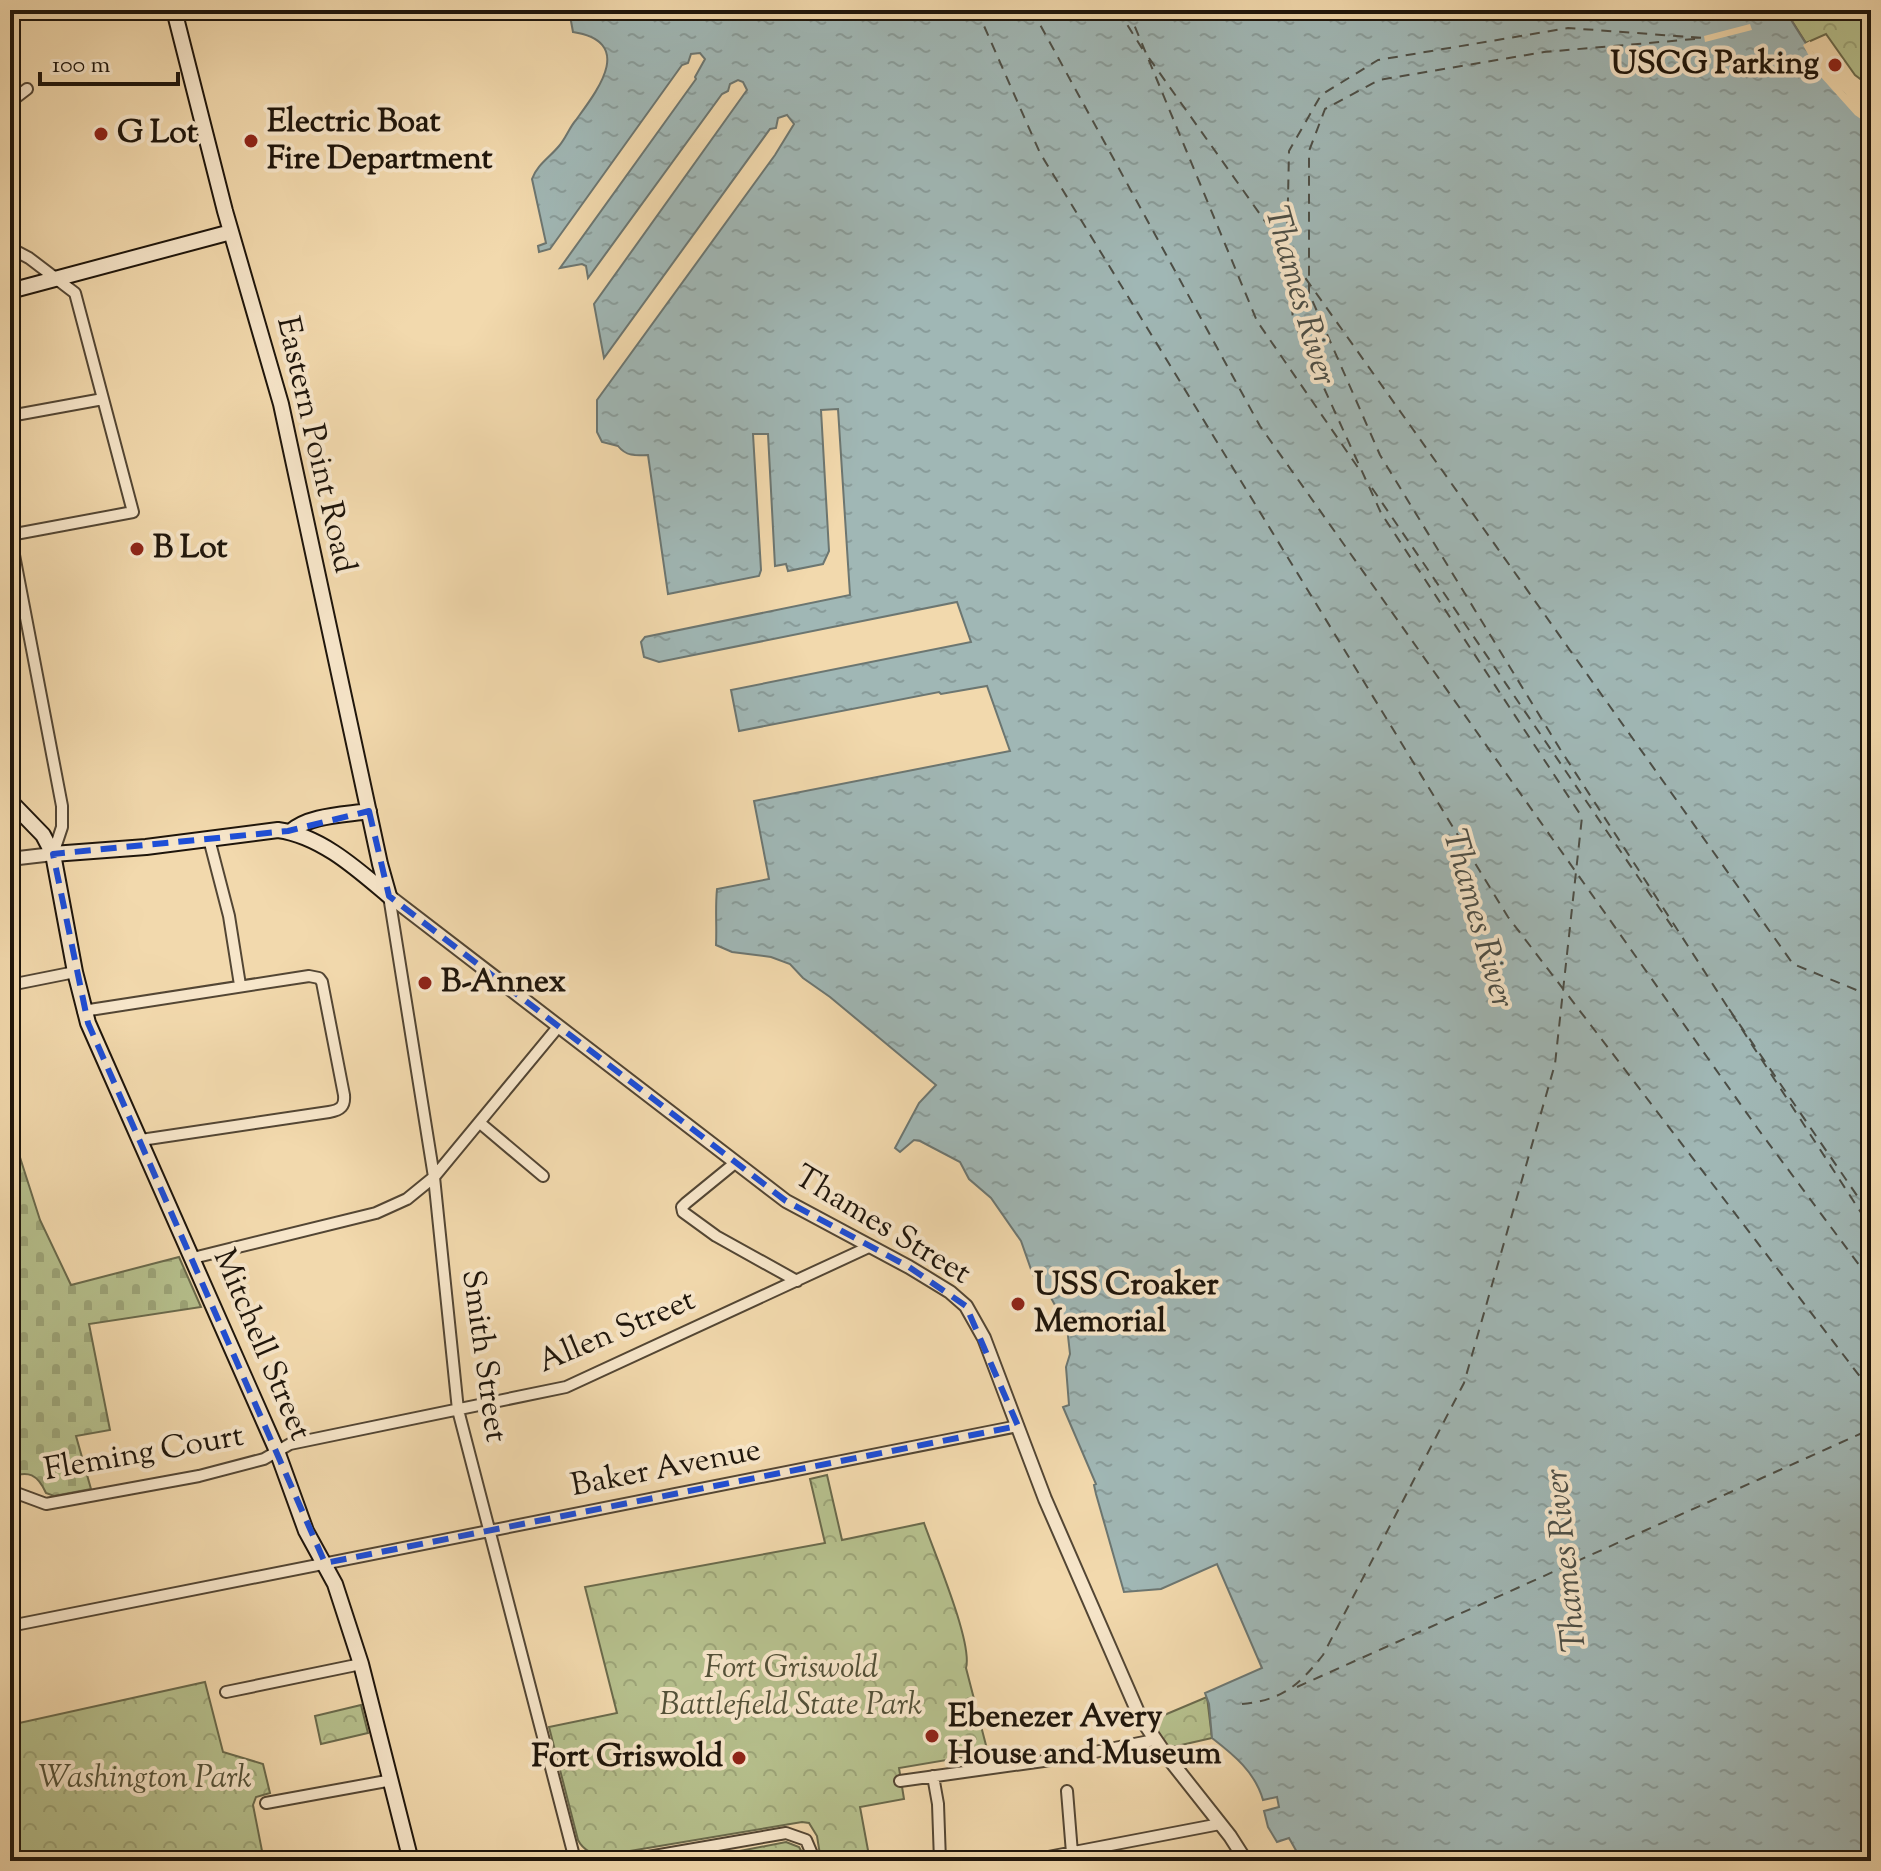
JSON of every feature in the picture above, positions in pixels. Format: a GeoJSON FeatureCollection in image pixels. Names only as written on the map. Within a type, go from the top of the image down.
{"type":"FeatureCollection","features":[{"type":"Feature","properties":{"kind":"main road","name":"Eastern Point Road"},"geometry":{"type":"LineString","coordinates":[[174,10],[231,232],[281,404],[389,896]]}},
{"type":"Feature","properties":{"kind":"main road"},"geometry":{"type":"LineString","coordinates":[[10,291],[231,232]]}},
{"type":"Feature","properties":{"kind":"main road"},"geometry":{"type":"LineString","coordinates":[[10,801],[43,835],[53,854],[146,847],[262,830],[290,832],[321,845],[389,896]]}},
{"type":"Feature","properties":{"kind":"main road"},"geometry":{"type":"LineString","coordinates":[[290,832],[299,824],[313,820],[369,811]]}},
{"type":"Feature","properties":{"kind":"main road","name":"Mitchell Street"},"geometry":{"type":"LineString","coordinates":[[53,854],[83,1011],[277,1451],[306,1531],[335,1584],[361,1664],[411,1861]]}},
{"type":"Feature","properties":{"kind":"street"},"geometry":{"type":"LineString","coordinates":[[10,102],[27,89]]}},
{"type":"Feature","properties":{"kind":"street"},"geometry":{"type":"LineString","coordinates":[[10,248],[29,258],[75,293],[133,512],[10,534],[62,806],[62,827],[53,854],[10,859]]}},
{"type":"Feature","properties":{"kind":"street"},"geometry":{"type":"LineString","coordinates":[[10,416],[103,399]]}},
{"type":"Feature","properties":{"kind":"street"},"geometry":{"type":"LineString","coordinates":[[209,839],[229,916],[240,985]]}},
{"type":"Feature","properties":{"kind":"street","name":"Thames Street"},"geometry":{"type":"LineString","coordinates":[[389,896],[786,1201],[950,1292],[972,1313],[1045,1499],[1140,1717],[1246,1861]]}},
{"type":"Feature","properties":{"kind":"street","name":"Smith Street"},"geometry":{"type":"LineString","coordinates":[[389,896],[434,1177],[458,1410],[577,1861]]}},
{"type":"Feature","properties":{"kind":"street"},"geometry":{"type":"LineString","coordinates":[[10,985],[75,972]]}},
{"type":"Feature","properties":{"kind":"street"},"geometry":{"type":"LineString","coordinates":[[83,1011],[309,976],[319,978],[324,987],[344,1095],[342,1108],[141,1140]]}},
{"type":"Feature","properties":{"kind":"street"},"geometry":{"type":"LineString","coordinates":[[193,1258],[394,1207],[434,1177],[558,1027]]}},
{"type":"Feature","properties":{"kind":"street"},"geometry":{"type":"LineString","coordinates":[[480,1123],[543,1176]]}},
{"type":"Feature","properties":{"kind":"street"},"geometry":{"type":"LineString","coordinates":[[735,1163],[686,1203],[682,1207],[683,1212],[716,1236],[797,1281]]}},
{"type":"Feature","properties":{"kind":"street","name":"Allen Street"},"geometry":{"type":"LineString","coordinates":[[277,1451],[290,1444],[554,1391],[579,1383],[871,1246]]}},
{"type":"Feature","properties":{"kind":"street","name":"Baker Avenue"},"geometry":{"type":"LineString","coordinates":[[10,1626],[1018,1426]]}},
{"type":"Feature","properties":{"kind":"street","name":"Fleming Court"},"geometry":{"type":"LineString","coordinates":[[19,1494],[46,1504],[199,1476],[264,1459],[277,1451]]}},
{"type":"Feature","properties":{"kind":"street"},"geometry":{"type":"LineString","coordinates":[[226,1692],[361,1664]]}},
{"type":"Feature","properties":{"kind":"street"},"geometry":{"type":"LineString","coordinates":[[900,1781],[1065,1758],[1154,1740]]}},
{"type":"Feature","properties":{"kind":"street"},"geometry":{"type":"LineString","coordinates":[[933,1776],[940,1861]]}},
{"type":"Feature","properties":{"kind":"street"},"geometry":{"type":"LineString","coordinates":[[266,1803],[392,1780]]}},
{"type":"Feature","properties":{"kind":"street"},"geometry":{"type":"LineString","coordinates":[[1067,1791],[1072,1853]]}},
{"type":"Feature","properties":{"kind":"street"},"geometry":{"type":"LineString","coordinates":[[1027,1861],[1220,1824]]}},
{"type":"Feature","properties":{"kind":"street"},"geometry":{"type":"LineString","coordinates":[[625,1861],[778,1833],[798,1835],[809,1843],[815,1861]]}},
{"type":"Feature","properties":{"kind":"highlighted area"},"geometry":{"type":"Polygon","coordinates":[[[369,811],[389,896],[786,1201],[909,1267],[966,1306],[1018,1426],[325,1563],[88,1023],[53,854],[288,831],[369,811]]]}},
{"type":"Feature","properties":{"kind":"green space"},"geometry":{"type":"Polygon","coordinates":[[[1785,10],[1871,10],[1871,87],[1855,75],[1826,34],[1806,43],[1785,10]]]}},
{"type":"Feature","properties":{"kind":"green space"},"geometry":{"type":"Polygon","coordinates":[[[17,1148],[40,1220],[71,1285],[179,1257],[201,1307],[89,1324],[110,1430],[76,1436],[91,1489],[54,1496],[46,1493],[32,1475],[10,1478],[10,1149],[17,1148]]]}},
{"type":"Feature","properties":{"kind":"green space","name":"Fort Griswold Battlefield State Park"},"geometry":{"type":"Polygon","coordinates":[[[827,1475],[842,1540],[924,1523],[964,1639],[966,1668],[988,1753],[899,1768],[904,1799],[860,1807],[870,1861],[821,1861],[817,1836],[809,1823],[802,1822],[606,1855],[589,1852],[578,1840],[549,1727],[617,1713],[585,1587],[825,1543],[810,1479],[827,1475]]]}},
{"type":"Feature","properties":{"kind":"green space"},"geometry":{"type":"Polygon","coordinates":[[[10,1538],[17,1563],[19,1606],[10,1612],[10,1538]]]}},
{"type":"Feature","properties":{"kind":"green space","name":"Washington Park"},"geometry":{"type":"Polygon","coordinates":[[[205,1682],[223,1752],[263,1764],[270,1793],[256,1797],[253,1805],[264,1861],[10,1861],[10,1725],[205,1682]]]}},
{"type":"Feature","properties":{"kind":"green space"},"geometry":{"type":"Polygon","coordinates":[[[1207,1697],[1212,1738],[1168,1748],[1150,1721],[1207,1697]]]}},
{"type":"Feature","properties":{"kind":"green space"},"geometry":{"type":"Polygon","coordinates":[[[361,1705],[368,1733],[321,1744],[315,1716],[361,1705]]]}},
{"type":"Feature","properties":{"kind":"green space"},"geometry":{"type":"Polygon","coordinates":[[[786,1842],[799,1847],[807,1861],[688,1861],[786,1842]]]}},
{"type":"Feature","properties":{"kind":"water","name":"Thames River"},"geometry":{"type":"Polygon","coordinates":[[[569,10],[1785,10],[1833,82],[1871,118],[1871,1861],[1308,1861],[1304,1852],[1298,1854],[1289,1838],[1277,1842],[1268,1827],[1264,1811],[1279,1807],[1277,1797],[1263,1800],[1249,1773],[1212,1738],[1205,1693],[1262,1668],[1217,1564],[1161,1589],[1124,1592],[1096,1494],[1096,1484],[1063,1407],[1069,1405],[1067,1327],[1050,1296],[1033,1275],[1021,1241],[991,1198],[969,1179],[960,1162],[920,1141],[914,1140],[900,1152],[895,1148],[919,1103],[936,1085],[803,978],[790,964],[771,957],[732,952],[716,945],[717,889],[769,879],[754,801],[1010,751],[987,686],[939,692],[739,731],[731,690],[971,642],[957,602],[659,662],[644,657],[641,642],[645,637],[850,595],[838,409],[821,410],[829,551],[823,564],[788,571],[786,564],[775,566],[768,434],[753,434],[759,576],[668,594],[648,455],[631,455],[618,446],[602,442],[597,432],[597,400],[775,155],[794,124],[787,115],[778,118],[776,128],[770,129],[604,358],[594,304],[747,90],[738,80],[730,84],[728,91],[722,94],[588,278],[586,266],[582,264],[560,268],[696,79],[705,59],[700,53],[691,54],[688,63],[682,65],[550,249],[539,252],[538,246],[546,243],[532,179],[564,140],[606,69],[607,57],[603,46],[592,37],[573,32],[569,10]]]}},
{"type":"Feature","properties":{"kind":"pier"},"geometry":{"type":"Polygon","coordinates":[[[1750,24],[1752,30],[1705,42],[1704,36],[1750,24]]]}},
{"type":"Feature","properties":{"kind":"pier"},"geometry":{"type":"Polygon","coordinates":[[[1810,41],[1813,52],[1845,93],[1871,116],[1871,126],[1855,115],[1820,76],[1803,45],[1810,41]]]}},
{"type":"Feature","properties":{"kind":"ferry route"},"geometry":{"type":"LineString","coordinates":[[977,10],[1040,153],[1508,917],[1871,1391]]}},
{"type":"Feature","properties":{"kind":"ferry route"},"geometry":{"type":"LineString","coordinates":[[1032,10],[1260,426],[1758,1129],[1871,1281]]}},
{"type":"Feature","properties":{"kind":"ferry route"},"geometry":{"type":"LineString","coordinates":[[1118,10],[1143,50]]}},
{"type":"Feature","properties":{"kind":"ferry route"},"geometry":{"type":"LineString","coordinates":[[1128,10],[1257,321],[1361,472]]}},
{"type":"Feature","properties":{"kind":"ferry route"},"geometry":{"type":"LineString","coordinates":[[1242,1704],[1269,1699],[1289,1689],[1323,1655],[1464,1383],[1555,1064],[1582,817],[1381,513],[1293,320],[1287,245],[1289,151],[1321,95],[1378,60],[1568,28],[1704,38]]}},
{"type":"Feature","properties":{"kind":"ferry route"},"geometry":{"type":"LineString","coordinates":[[1695,39],[1544,52],[1379,80],[1325,109],[1309,151],[1309,293],[1380,455],[1560,749],[1871,1228]]}},
{"type":"Feature","properties":{"kind":"ferry route"},"geometry":{"type":"LineString","coordinates":[[1149,58],[1793,964],[1871,996]]}},
{"type":"Feature","properties":{"kind":"ferry route"},"geometry":{"type":"LineString","coordinates":[[1372,488],[1673,928]]}},
{"type":"Feature","properties":{"kind":"ferry route"},"geometry":{"type":"LineString","coordinates":[[1729,1009],[1871,1216]]}},
{"type":"Feature","properties":{"kind":"ferry route"},"geometry":{"type":"LineString","coordinates":[[1297,1687],[1871,1429]]}},
{"type":"Feature","properties":{"kind":"place","name":"USCG Parking"},"geometry":{"type":"Point","coordinates":[1835,65]}},
{"type":"Feature","properties":{"kind":"place","name":"G Lot"},"geometry":{"type":"Point","coordinates":[101,134]}},
{"type":"Feature","properties":{"kind":"place","name":"Electric Boat Fire Department"},"geometry":{"type":"Point","coordinates":[251,141]}},
{"type":"Feature","properties":{"kind":"place","name":"B Lot"},"geometry":{"type":"Point","coordinates":[137,549]}},
{"type":"Feature","properties":{"kind":"place","name":"B-Annex"},"geometry":{"type":"Point","coordinates":[425,983]}},
{"type":"Feature","properties":{"kind":"place","name":"USS Croaker Memorial"},"geometry":{"type":"Point","coordinates":[1018,1304]}},
{"type":"Feature","properties":{"kind":"place","name":"Ebenezer Avery House and Museum"},"geometry":{"type":"Point","coordinates":[932,1736]}},
{"type":"Feature","properties":{"kind":"place","name":"Fort Griswold"},"geometry":{"type":"Point","coordinates":[739,1758]}}]}
